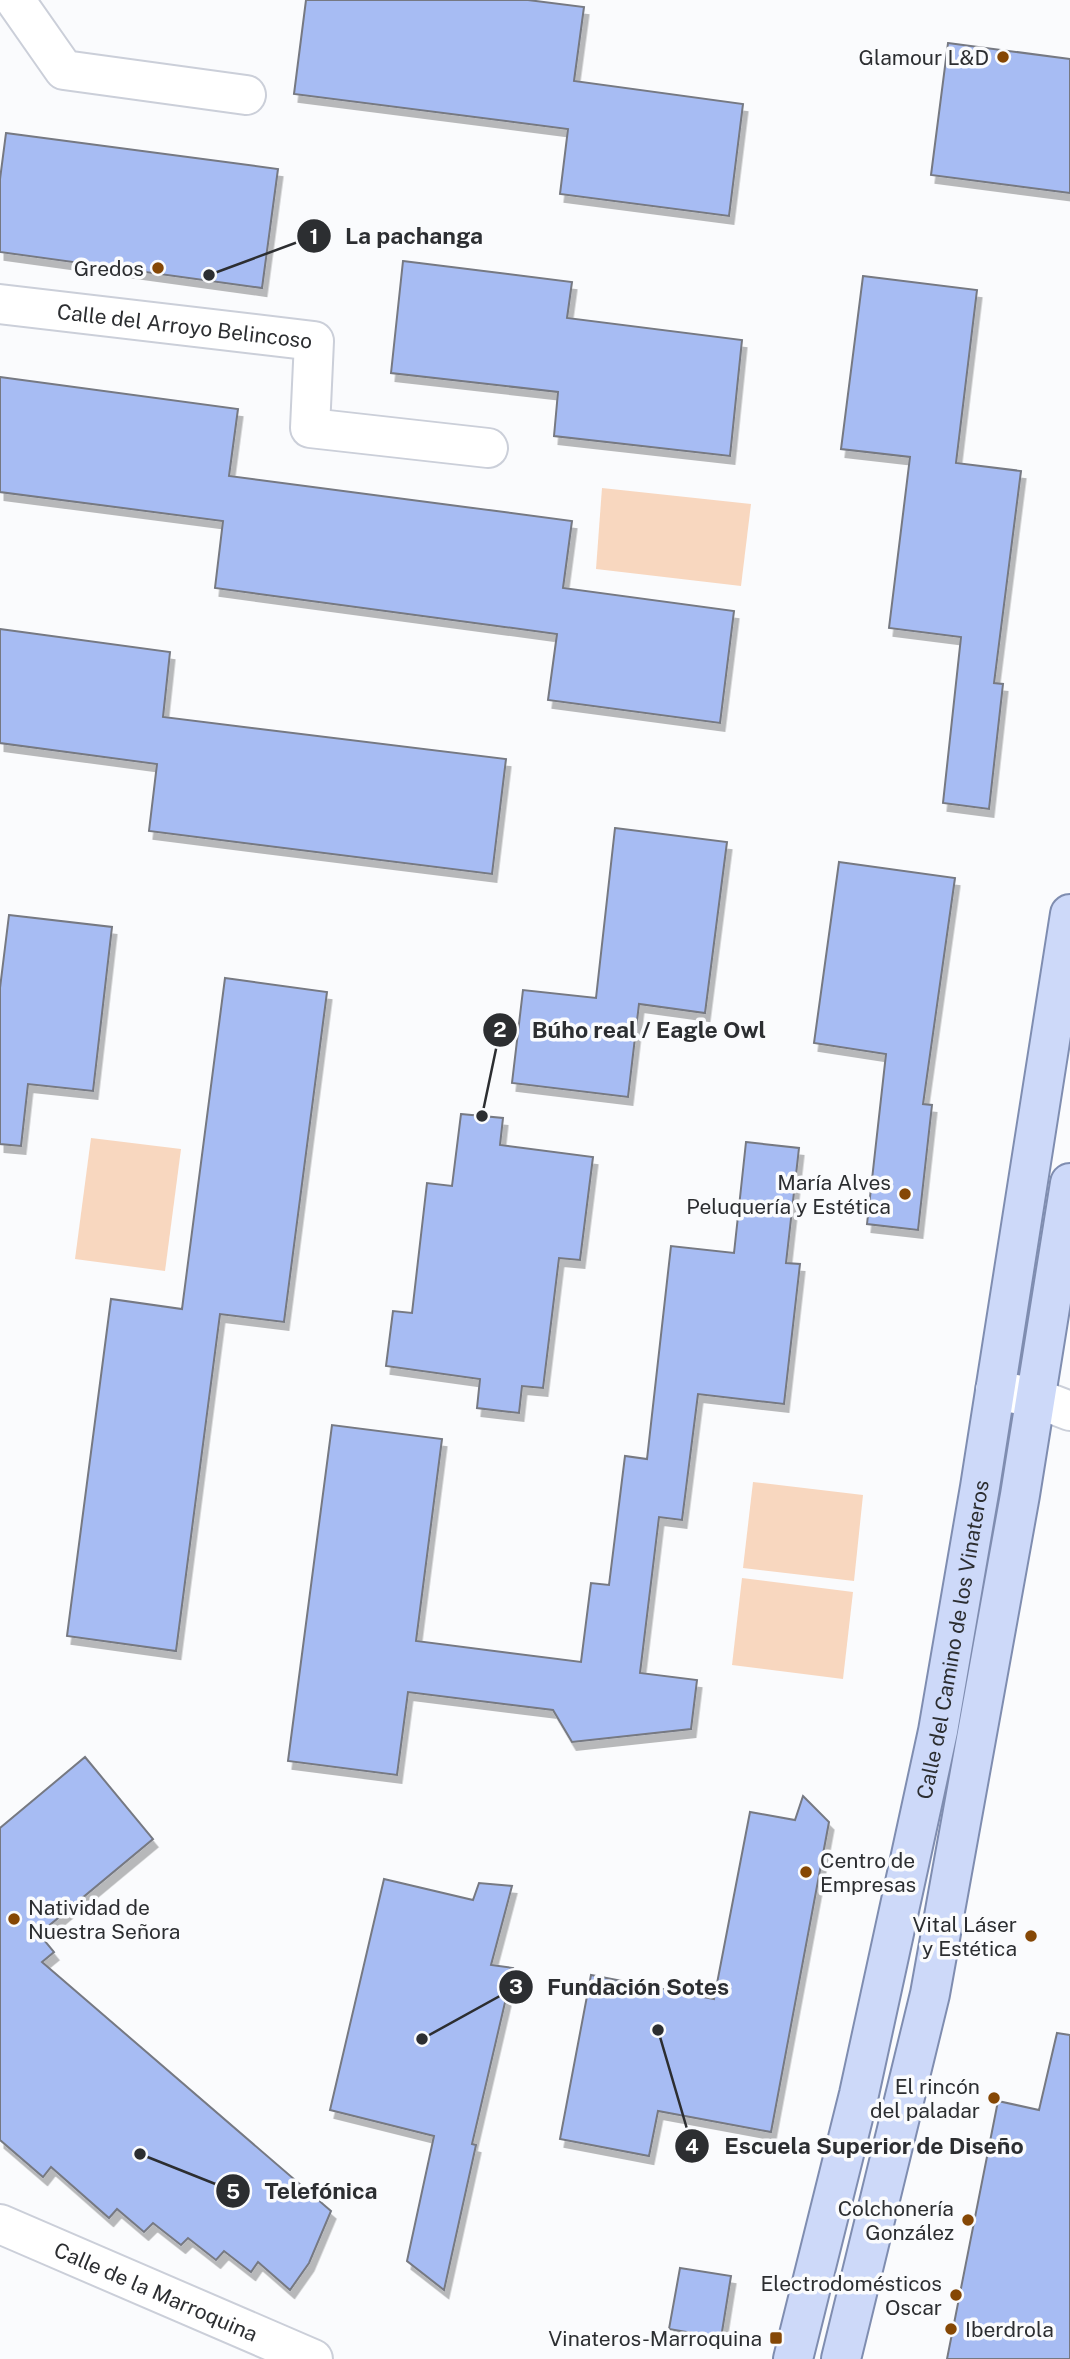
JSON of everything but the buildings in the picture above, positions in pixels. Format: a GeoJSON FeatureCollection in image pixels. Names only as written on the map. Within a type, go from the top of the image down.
{"type":"FeatureCollection","features":[{"type":"Feature","properties":{"kind":"main road","name":"Calle del Camino de los Vinateros"},"geometry":{"type":"LineString","coordinates":[[793,2359],[859,2094],[938,1731],[1070,914]]}},
{"type":"Feature","properties":{"kind":"main road","name":"Calle del Camino de los Vinateros"},"geometry":{"type":"LineString","coordinates":[[841,2359],[930,1994],[1053,1404],[1070,1183]]}},
{"type":"Feature","properties":{"kind":"street"},"geometry":{"type":"LineString","coordinates":[[0,5],[7,0]]}},
{"type":"Feature","properties":{"kind":"street"},"geometry":{"type":"LineString","coordinates":[[15,0],[64,70],[246,95]]}},
{"type":"Feature","properties":{"kind":"street","name":"Calle del Arroyo Belincoso"},"geometry":{"type":"LineString","coordinates":[[0,304],[314,341],[310,428],[488,448]]}},
{"type":"Feature","properties":{"kind":"street"},"geometry":{"type":"LineString","coordinates":[[995,1391],[1053,1404]]}},
{"type":"Feature","properties":{"kind":"street","name":"Calle de la Marroquina"},"geometry":{"type":"LineString","coordinates":[[0,2224],[313,2359]]}},
{"type":"Feature","properties":{"kind":"shaded area"},"geometry":{"type":"Polygon","coordinates":[[[602,488],[751,504],[741,586],[596,569],[602,488]]]}},
{"type":"Feature","properties":{"kind":"shaded area"},"geometry":{"type":"Polygon","coordinates":[[[91,1138],[181,1149],[165,1271],[75,1259],[91,1138]]]}},
{"type":"Feature","properties":{"kind":"shaded area"},"geometry":{"type":"Polygon","coordinates":[[[753,1482],[863,1495],[854,1581],[743,1568],[753,1482]]]}},
{"type":"Feature","properties":{"kind":"shaded area"},"geometry":{"type":"Polygon","coordinates":[[[742,1578],[853,1592],[843,1679],[732,1665],[742,1578]]]}},
{"type":"Feature","properties":{"kind":"place","name":"Glamour L&D"},"geometry":{"type":"Point","coordinates":[1003,57]}},
{"type":"Feature","properties":{"kind":"place","name":"Gredos"},"geometry":{"type":"Point","coordinates":[158,268]}},
{"type":"Feature","properties":{"kind":"place","name":"La pachanga"},"geometry":{"type":"Point","coordinates":[209,275]}},
{"type":"Feature","properties":{"kind":"place","name":"Búho real / Eagle Owl"},"geometry":{"type":"Point","coordinates":[482,1116]}},
{"type":"Feature","properties":{"kind":"place","name":"María Alves Peluquería y Estética"},"geometry":{"type":"Point","coordinates":[905,1194]}},
{"type":"Feature","properties":{"kind":"place","name":"Centro de Empresas"},"geometry":{"type":"Point","coordinates":[806,1872]}},
{"type":"Feature","properties":{"kind":"place","name":"Natividad de Nuestra Señora"},"geometry":{"type":"Point","coordinates":[14,1919]}},
{"type":"Feature","properties":{"kind":"place","name":"Vital Láser y Estética"},"geometry":{"type":"Point","coordinates":[1031,1936]}},
{"type":"Feature","properties":{"kind":"place","name":"Escuela Superior de Diseño"},"geometry":{"type":"Point","coordinates":[658,2030]}},
{"type":"Feature","properties":{"kind":"place","name":"Fundación Sotes"},"geometry":{"type":"Point","coordinates":[422,2039]}},
{"type":"Feature","properties":{"kind":"place","name":"El rincón del paladar"},"geometry":{"type":"Point","coordinates":[994,2098]}},
{"type":"Feature","properties":{"kind":"place","name":"Telefónica"},"geometry":{"type":"Point","coordinates":[140,2154]}},
{"type":"Feature","properties":{"kind":"place","name":"Colchonería González"},"geometry":{"type":"Point","coordinates":[968,2220]}},
{"type":"Feature","properties":{"kind":"place","name":"Electrodomésticos Oscar"},"geometry":{"type":"Point","coordinates":[956,2295]}},
{"type":"Feature","properties":{"kind":"place","name":"Iberdrola"},"geometry":{"type":"Point","coordinates":[951,2329]}},
{"type":"Feature","properties":{"kind":"place","name":"Vinateros-Marroquina"},"geometry":{"type":"Point","coordinates":[776,2338]}}]}
